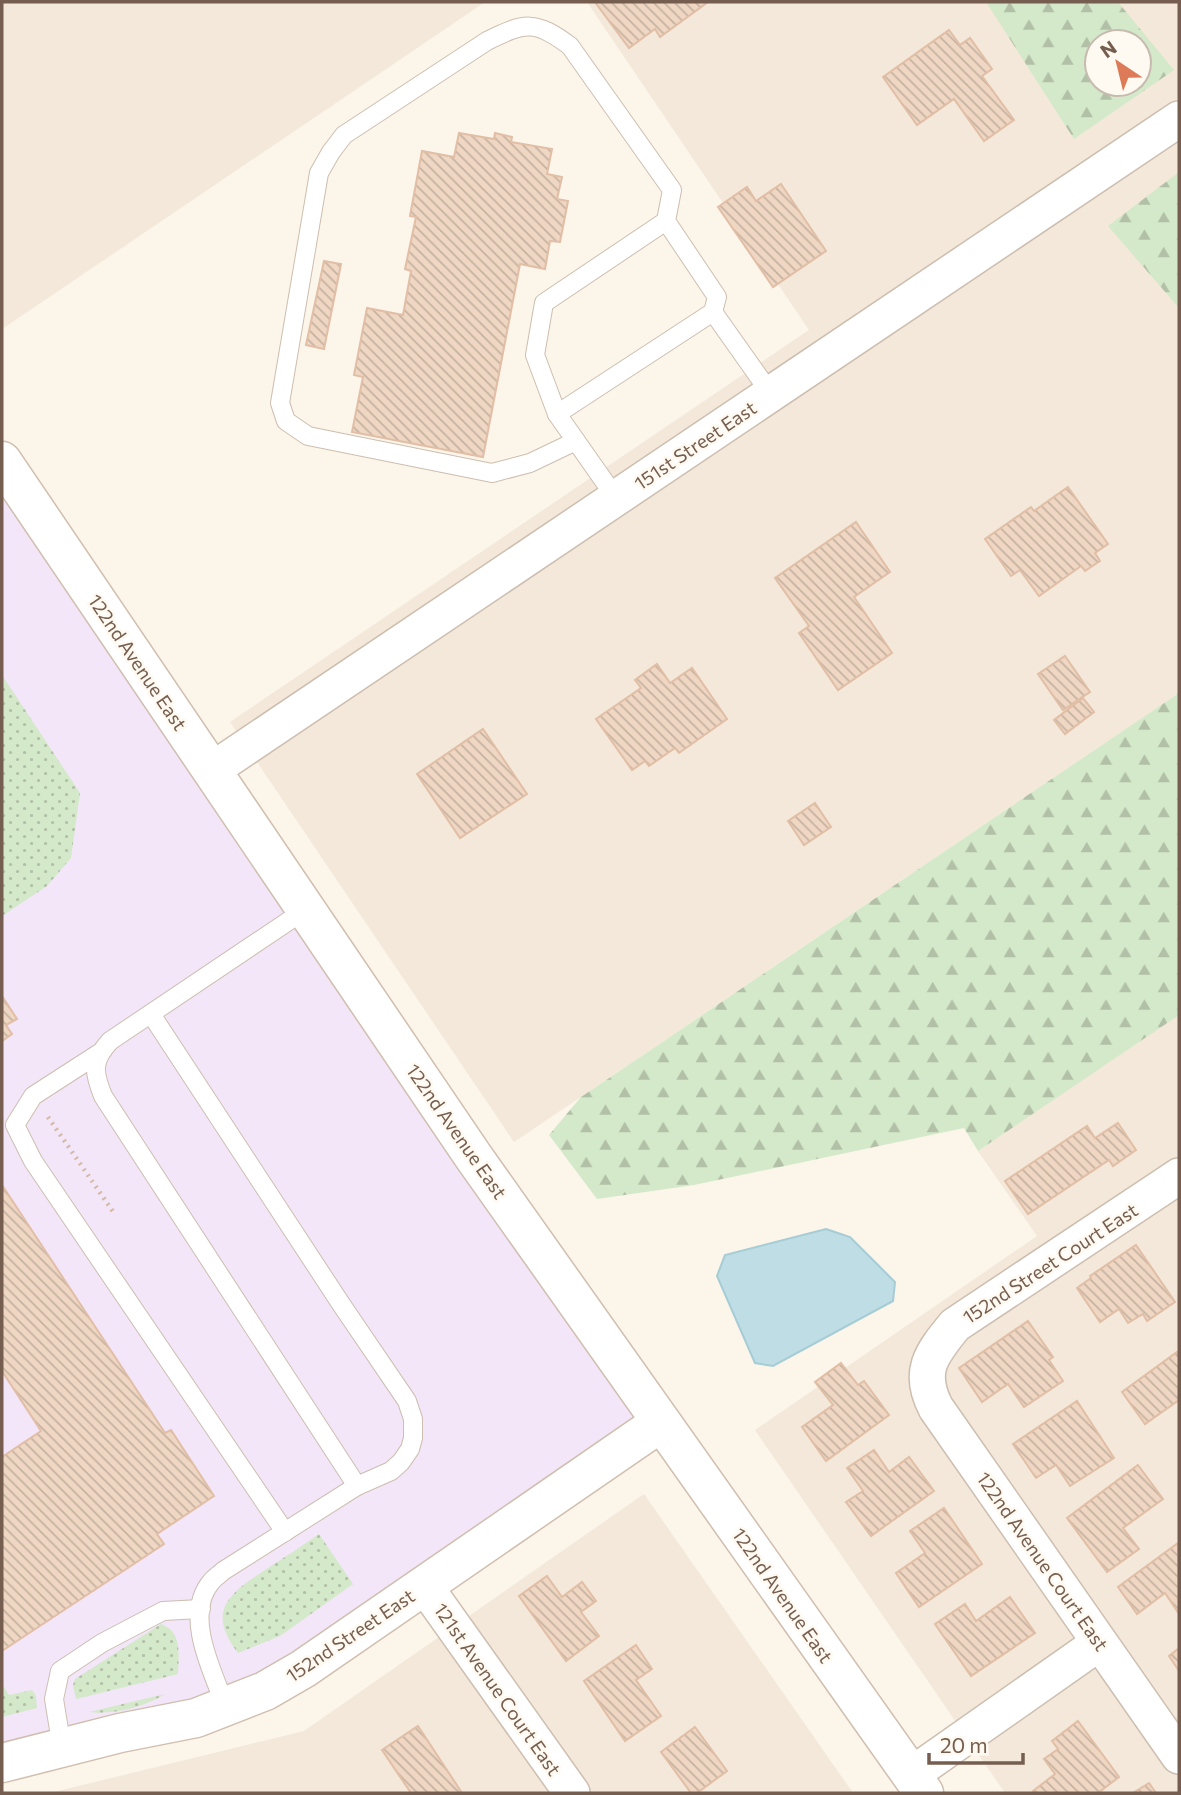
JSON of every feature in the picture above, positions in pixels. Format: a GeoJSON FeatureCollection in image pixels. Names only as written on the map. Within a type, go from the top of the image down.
{"type":"FeatureCollection","features":[{"type":"Feature","properties":{"kind":"main road","name":"122nd Avenue East"},"geometry":{"type":"LineString","coordinates":[[2,461],[305,910],[660,1423],[917,1784]]}},
{"type":"Feature","properties":{"kind":"main road","name":"152nd Street East"},"geometry":{"type":"LineString","coordinates":[[2,1763],[120,1733],[196,1718],[265,1691],[303,1669],[660,1423]]}},
{"type":"Feature","properties":{"kind":"street","name":"151st Street East"},"geometry":{"type":"LineString","coordinates":[[212,770],[1179,119]]}},
{"type":"Feature","properties":{"kind":"street","name":"152nd Street Court East"},"geometry":{"type":"LineString","coordinates":[[929,1360],[955,1325],[1174,1192]]}},
{"type":"Feature","properties":{"kind":"street","name":"122nd Avenue Court East"},"geometry":{"type":"LineString","coordinates":[[929,1360],[927,1391],[936,1408],[1179,1756]]}},
{"type":"Feature","properties":{"kind":"street","name":"121st Avenue Court East"},"geometry":{"type":"LineString","coordinates":[[424,1585],[572,1793]]}},
{"type":"Feature","properties":{"kind":"street"},"geometry":{"type":"LineString","coordinates":[[917,1784],[1099,1643]]}},
{"type":"Feature","properties":{"kind":"lane"},"geometry":{"type":"LineString","coordinates":[[557,414],[713,312],[717,297],[666,221],[671,190],[570,46],[551,32],[534,26],[512,29],[487,41],[344,135],[331,152],[319,173],[280,403],[286,421],[307,436],[492,472],[530,463],[576,442]]}},
{"type":"Feature","properties":{"kind":"lane"},"geometry":{"type":"LineString","coordinates":[[617,498],[557,414],[535,355],[544,303],[666,221]]}},
{"type":"Feature","properties":{"kind":"lane"},"geometry":{"type":"LineString","coordinates":[[713,312],[771,394]]}},
{"type":"Feature","properties":{"kind":"lane"},"geometry":{"type":"LineString","coordinates":[[285,1532],[33,1160],[15,1125],[33,1096],[305,910]]}},
{"type":"Feature","properties":{"kind":"lane"},"geometry":{"type":"LineString","coordinates":[[151,1014],[407,1402],[413,1419],[410,1449],[391,1471],[357,1486],[223,1571],[209,1583],[199,1621],[203,1646],[226,1707]]}},
{"type":"Feature","properties":{"kind":"lane"},"geometry":{"type":"LineString","coordinates":[[98,1054],[94,1075],[103,1096],[357,1486]]}},
{"type":"Feature","properties":{"kind":"lane"},"geometry":{"type":"LineString","coordinates":[[62,1748],[54,1699],[60,1671],[102,1643],[163,1611],[201,1609]]}},
{"type":"Feature","properties":{"kind":"path"},"geometry":{"type":"LineString","coordinates":[[42,1107],[114,1213]]}},
{"type":"Feature","properties":{"kind":"shaded area"},"geometry":{"type":"Polygon","coordinates":[[[2,2],[485,2],[2,329],[2,2]]]}},
{"type":"Feature","properties":{"kind":"shaded area"},"geometry":{"type":"Polygon","coordinates":[[[587,2],[1179,2],[1179,693],[514,1142],[230,722],[809,330],[587,2]]]}},
{"type":"Feature","properties":{"kind":"shaded area"},"geometry":{"type":"Polygon","coordinates":[[[2,461],[660,1423],[303,1669],[2,1763],[2,461]]]}},
{"type":"Feature","properties":{"kind":"shaded area"},"geometry":{"type":"Polygon","coordinates":[[[1179,1014],[1179,1793],[1005,1793],[755,1430],[1037,1236],[978,1151],[1179,1014]]]}},
{"type":"Feature","properties":{"kind":"shaded area"},"geometry":{"type":"Polygon","coordinates":[[[644,1494],[853,1793],[50,1793],[304,1731],[644,1494]]]}},
{"type":"Feature","properties":{"kind":"green space"},"geometry":{"type":"Polygon","coordinates":[[[986,2],[1118,2],[1139,28],[1083,28],[1083,98],[1133,98],[1074,139],[986,2]]]}},
{"type":"Feature","properties":{"kind":"green space"},"geometry":{"type":"Polygon","coordinates":[[[1153,44],[1174,70],[1153,84],[1153,44]]]}},
{"type":"Feature","properties":{"kind":"green space"},"geometry":{"type":"Polygon","coordinates":[[[1179,172],[1179,308],[1108,226],[1179,172]]]}},
{"type":"Feature","properties":{"kind":"green space"},"geometry":{"type":"Polygon","coordinates":[[[2,675],[80,793],[71,858],[47,886],[2,916],[2,675]]]}},
{"type":"Feature","properties":{"kind":"green space"},"geometry":{"type":"Polygon","coordinates":[[[1179,693],[1179,1015],[978,1151],[964,1128],[694,1185],[597,1199],[549,1135],[581,1097],[1179,693]]]}},
{"type":"Feature","properties":{"kind":"green space"},"geometry":{"type":"Polygon","coordinates":[[[319,1534],[353,1584],[280,1636],[238,1653],[223,1625],[223,1613],[227,1603],[243,1585],[319,1534]]]}},
{"type":"Feature","properties":{"kind":"green space"},"geometry":{"type":"Polygon","coordinates":[[[161,1624],[168,1627],[176,1638],[179,1652],[178,1674],[76,1699],[73,1685],[75,1679],[161,1624]]]}},
{"type":"Feature","properties":{"kind":"green space"},"geometry":{"type":"Polygon","coordinates":[[[2,1684],[9,1695],[32,1690],[36,1696],[37,1708],[2,1717],[2,1684]]]}},
{"type":"Feature","properties":{"kind":"green space"},"geometry":{"type":"Polygon","coordinates":[[[165,1694],[129,1709],[89,1712],[165,1694]]]}},
{"type":"Feature","properties":{"kind":"water"},"geometry":{"type":"Polygon","coordinates":[[[826,1229],[850,1237],[895,1282],[893,1301],[773,1366],[755,1363],[717,1276],[725,1255],[826,1229]]]}},
{"type":"Feature","properties":{"kind":"building"},"geometry":{"type":"Polygon","coordinates":[[[595,2],[708,2],[660,37],[655,29],[629,48],[595,2]]]}},
{"type":"Feature","properties":{"kind":"building"},"geometry":{"type":"Polygon","coordinates":[[[949,30],[960,45],[970,38],[992,69],[982,76],[1014,120],[984,141],[954,99],[917,125],[883,77],[949,30]]]}},
{"type":"Feature","properties":{"kind":"building"},"geometry":{"type":"Polygon","coordinates":[[[459,133],[494,139],[495,133],[512,137],[511,142],[552,149],[547,174],[562,177],[557,199],[568,201],[560,242],[550,241],[545,269],[520,264],[483,457],[352,432],[363,377],[354,375],[367,308],[403,315],[411,271],[405,269],[416,217],[410,216],[422,151],[454,157],[459,133]]]}},
{"type":"Feature","properties":{"kind":"building"},"geometry":{"type":"Polygon","coordinates":[[[781,184],[826,251],[773,287],[718,207],[747,187],[756,201],[781,184]]]}},
{"type":"Feature","properties":{"kind":"building"},"geometry":{"type":"Polygon","coordinates":[[[324,261],[341,264],[324,349],[306,345],[324,261]]]}},
{"type":"Feature","properties":{"kind":"building"},"geometry":{"type":"Polygon","coordinates":[[[1068,487],[1108,544],[1095,553],[1100,561],[1085,571],[1081,566],[1039,596],[1020,570],[1011,576],[985,539],[1031,507],[1034,511],[1068,487]]]}},
{"type":"Feature","properties":{"kind":"building"},"geometry":{"type":"Polygon","coordinates":[[[856,522],[890,572],[854,597],[892,653],[838,690],[799,633],[809,626],[775,578],[856,522]]]}},
{"type":"Feature","properties":{"kind":"building"},"geometry":{"type":"Polygon","coordinates":[[[1065,656],[1090,692],[1063,710],[1038,674],[1065,656]]]}},
{"type":"Feature","properties":{"kind":"building"},"geometry":{"type":"Polygon","coordinates":[[[657,664],[670,683],[692,668],[727,719],[679,753],[675,748],[649,766],[645,761],[632,770],[596,719],[641,688],[635,680],[657,664]]]}},
{"type":"Feature","properties":{"kind":"building"},"geometry":{"type":"Polygon","coordinates":[[[1083,698],[1094,712],[1065,734],[1054,720],[1083,698]]]}},
{"type":"Feature","properties":{"kind":"building"},"geometry":{"type":"Polygon","coordinates":[[[483,729],[527,794],[460,838],[417,774],[483,729]]]}},
{"type":"Feature","properties":{"kind":"building"},"geometry":{"type":"Polygon","coordinates":[[[815,803],[831,827],[804,845],[788,821],[815,803]]]}},
{"type":"Feature","properties":{"kind":"building"},"geometry":{"type":"Polygon","coordinates":[[[2,996],[17,1019],[6,1025],[12,1034],[2,1041],[2,996]]]}},
{"type":"Feature","properties":{"kind":"building"},"geometry":{"type":"Polygon","coordinates":[[[1118,1123],[1136,1150],[1113,1166],[1109,1160],[1028,1214],[1005,1181],[1087,1126],[1095,1138],[1118,1123]]]}},
{"type":"Feature","properties":{"kind":"building"},"geometry":{"type":"Polygon","coordinates":[[[2,1185],[165,1433],[171,1430],[214,1496],[157,1534],[164,1544],[2,1651],[2,1457],[41,1431],[2,1371],[2,1185]]]}},
{"type":"Feature","properties":{"kind":"building"},"geometry":{"type":"Polygon","coordinates":[[[1136,1245],[1175,1302],[1147,1321],[1143,1314],[1128,1323],[1119,1309],[1100,1322],[1077,1288],[1136,1245]]]}},
{"type":"Feature","properties":{"kind":"building"},"geometry":{"type":"Polygon","coordinates":[[[1028,1321],[1053,1357],[1049,1360],[1063,1381],[1024,1407],[1008,1384],[982,1402],[959,1368],[1028,1321]]]}},
{"type":"Feature","properties":{"kind":"building"},"geometry":{"type":"Polygon","coordinates":[[[1177,1352],[1179,1400],[1145,1424],[1122,1392],[1177,1352]]]}},
{"type":"Feature","properties":{"kind":"building"},"geometry":{"type":"Polygon","coordinates":[[[841,1363],[858,1385],[864,1381],[889,1415],[826,1461],[802,1427],[833,1405],[815,1382],[841,1363]]]}},
{"type":"Feature","properties":{"kind":"building"},"geometry":{"type":"Polygon","coordinates":[[[1077,1401],[1114,1458],[1070,1486],[1056,1465],[1036,1478],[1013,1444],[1077,1401]]]}},
{"type":"Feature","properties":{"kind":"building"},"geometry":{"type":"Polygon","coordinates":[[[874,1450],[889,1472],[909,1457],[934,1491],[871,1536],[846,1502],[863,1491],[847,1468],[874,1450]]]}},
{"type":"Feature","properties":{"kind":"building"},"geometry":{"type":"Polygon","coordinates":[[[1138,1465],[1163,1499],[1123,1528],[1139,1549],[1107,1572],[1067,1518],[1138,1465]]]}},
{"type":"Feature","properties":{"kind":"building"},"geometry":{"type":"Polygon","coordinates":[[[944,1508],[982,1564],[919,1607],[896,1573],[925,1553],[910,1531],[944,1508]]]}},
{"type":"Feature","properties":{"kind":"building"},"geometry":{"type":"Polygon","coordinates":[[[1178,1543],[1179,1614],[1165,1593],[1137,1614],[1118,1587],[1178,1543]]]}},
{"type":"Feature","properties":{"kind":"building"},"geometry":{"type":"Polygon","coordinates":[[[547,1576],[562,1597],[582,1582],[596,1601],[581,1612],[599,1636],[566,1661],[519,1596],[547,1576]]]}},
{"type":"Feature","properties":{"kind":"building"},"geometry":{"type":"Polygon","coordinates":[[[1010,1597],[1035,1633],[971,1676],[935,1624],[965,1604],[976,1621],[1010,1597]]]}},
{"type":"Feature","properties":{"kind":"building"},"geometry":{"type":"Polygon","coordinates":[[[636,1645],[652,1669],[636,1680],[661,1716],[625,1741],[584,1681],[636,1645]]]}},
{"type":"Feature","properties":{"kind":"building"},"geometry":{"type":"Polygon","coordinates":[[[1179,1648],[1179,1671],[1169,1656],[1179,1648]]]}},
{"type":"Feature","properties":{"kind":"building"},"geometry":{"type":"Polygon","coordinates":[[[1078,1721],[1119,1777],[1098,1793],[1035,1793],[1033,1791],[1055,1774],[1044,1759],[1058,1749],[1052,1741],[1078,1721]]]}},
{"type":"Feature","properties":{"kind":"building"},"geometry":{"type":"Polygon","coordinates":[[[418,1726],[462,1793],[411,1793],[382,1750],[418,1726]]]}},
{"type":"Feature","properties":{"kind":"building"},"geometry":{"type":"Polygon","coordinates":[[[695,1727],[727,1771],[697,1793],[691,1793],[661,1752],[695,1727]]]}},
{"type":"Feature","properties":{"kind":"building"},"geometry":{"type":"Polygon","coordinates":[[[1149,1783],[1156,1793],[1133,1793],[1149,1783]]]}}]}
